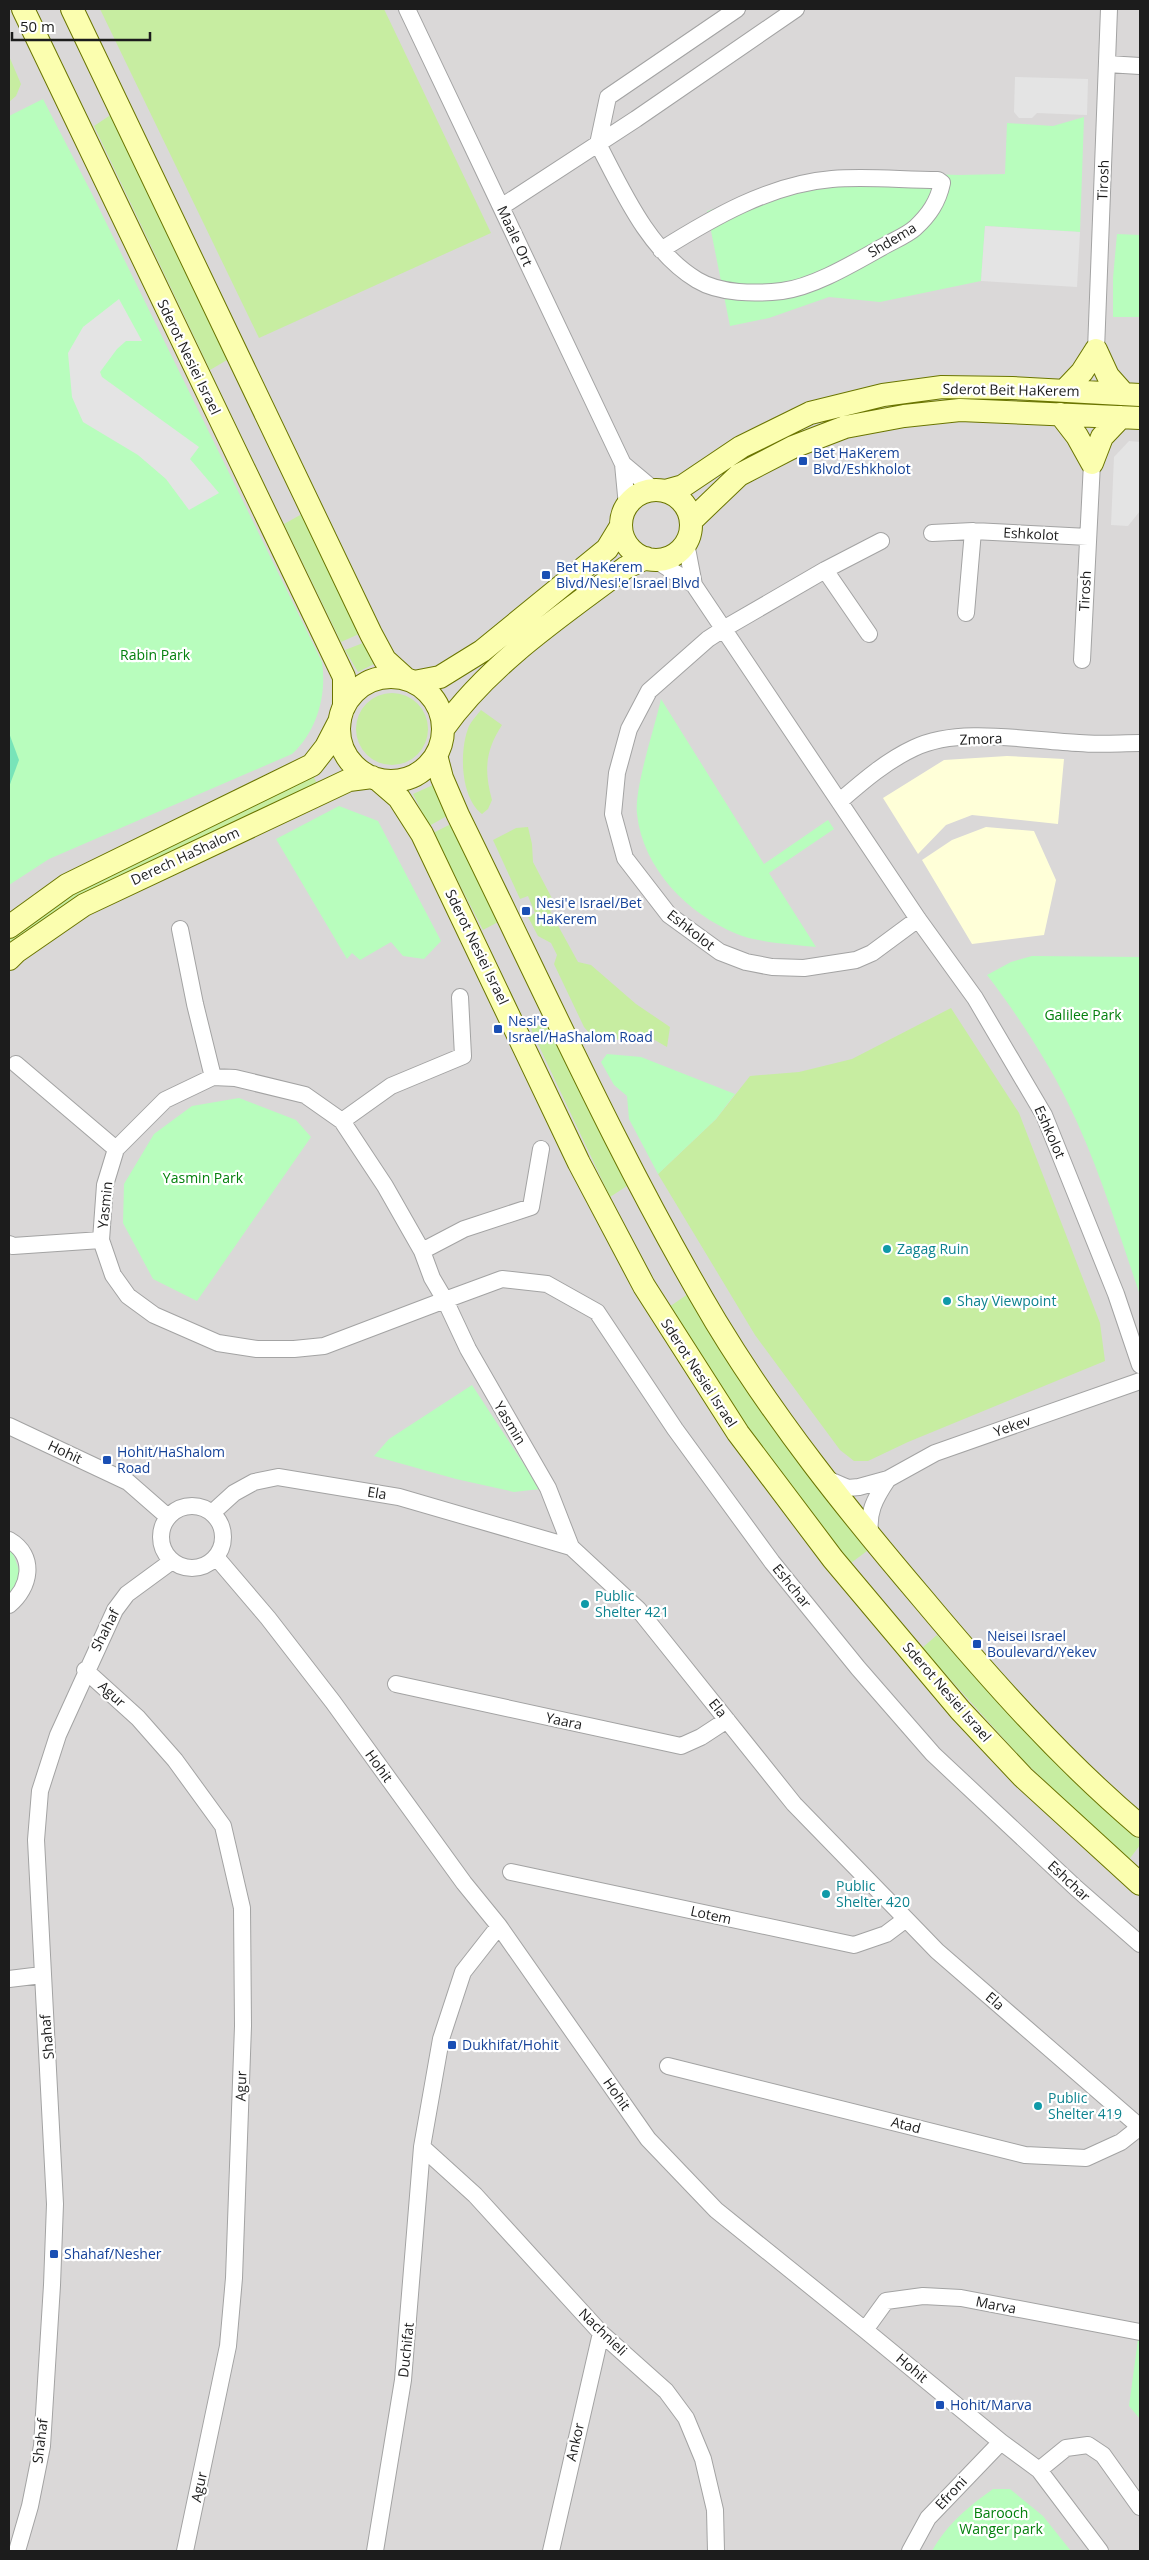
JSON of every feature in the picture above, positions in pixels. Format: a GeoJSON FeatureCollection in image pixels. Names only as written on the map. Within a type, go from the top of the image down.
{"type":"FeatureCollection","features":[{"type":"Feature","properties":{"kind":"main road","name":"Sderot Nesiei Israel"},"geometry":{"type":"LineString","coordinates":[[22,9],[344,677],[342,713]]}},
{"type":"Feature","properties":{"kind":"main road"},"geometry":{"type":"LineString","coordinates":[[72,9],[371,634],[385,660],[432,698],[439,708],[444,729]]}},
{"type":"Feature","properties":{"kind":"main road"},"geometry":{"type":"LineString","coordinates":[[1064,391],[1082,372],[1096,350]]}},
{"type":"Feature","properties":{"kind":"main road"},"geometry":{"type":"LineString","coordinates":[[1096,350],[1108,376],[1132,395]]}},
{"type":"Feature","properties":{"kind":"main road","name":"Sderot Beit HaKerem"},"geometry":{"type":"LineString","coordinates":[[659,491],[682,486],[742,448],[810,413],[883,395],[942,387],[1132,395]]}},
{"type":"Feature","properties":{"kind":"main road","name":"Sderot Beit HaKerem"},"geometry":{"type":"LineString","coordinates":[[691,521],[739,475],[793,447],[846,427],[904,416],[960,410],[1131,417]]}},
{"type":"Feature","properties":{"kind":"main road"},"geometry":{"type":"LineString","coordinates":[[1060,414],[1078,436],[1092,463]]}},
{"type":"Feature","properties":{"kind":"main road"},"geometry":{"type":"LineString","coordinates":[[1092,463],[1102,438],[1131,417]]}},
{"type":"Feature","properties":{"kind":"main road"},"geometry":{"type":"LineString","coordinates":[[659,491],[682,502],[691,521],[686,543],[678,552],[669,558],[650,559],[625,568],[496,668],[457,710],[444,729],[436,755],[424,769],[408,778],[390,781],[375,778],[357,768],[348,758],[339,732],[342,713],[351,696],[371,681],[383,677],[410,681],[440,677],[482,651],[608,549],[624,516],[639,495],[659,491]]}},
{"type":"Feature","properties":{"kind":"main road"},"geometry":{"type":"LineString","coordinates":[[624,516],[628,546],[636,554],[650,559]]}},
{"type":"Feature","properties":{"kind":"main road","name":"Derech HaShalom"},"geometry":{"type":"LineString","coordinates":[[9,927],[67,885],[312,765],[326,748],[342,713]]}},
{"type":"Feature","properties":{"kind":"main road"},"geometry":{"type":"LineString","coordinates":[[436,755],[442,778],[458,816],[641,1187],[722,1330],[769,1404],[872,1538],[991,1680],[1054,1746],[1140,1826]]}},
{"type":"Feature","properties":{"kind":"main road","name":"Sderot Nesiei Israel"},"geometry":{"type":"LineString","coordinates":[[375,778],[399,798],[422,834],[580,1163],[644,1286],[738,1433],[833,1559],[960,1710],[1023,1777],[1140,1884]]}},
{"type":"Feature","properties":{"kind":"main road","name":"Derech HaShalom"},"geometry":{"type":"LineString","coordinates":[[9,959],[16,952],[84,905],[109,892],[333,786],[349,780],[375,778]]}},
{"type":"Feature","properties":{"kind":"street","name":"Maale Ort"},"geometry":{"type":"LineString","coordinates":[[407,9],[623,464],[624,516]]}},
{"type":"Feature","properties":{"kind":"street"},"geometry":{"type":"LineString","coordinates":[[598,144],[608,97],[737,9]]}},
{"type":"Feature","properties":{"kind":"street"},"geometry":{"type":"LineString","coordinates":[[500,206],[598,144],[796,9]]}},
{"type":"Feature","properties":{"kind":"street","name":"Tirosh"},"geometry":{"type":"LineString","coordinates":[[1096,350],[1109,9]]}},
{"type":"Feature","properties":{"kind":"street"},"geometry":{"type":"LineString","coordinates":[[1107,64],[1140,66]]}},
{"type":"Feature","properties":{"kind":"street","name":"Shdema"},"geometry":{"type":"LineString","coordinates":[[598,144],[633,208],[661,250],[698,281],[717,289],[783,291],[832,275],[914,229],[933,209],[942,183],[938,180],[831,179],[788,188],[729,210],[661,250]]}},
{"type":"Feature","properties":{"kind":"street","name":"Tirosh"},"geometry":{"type":"LineString","coordinates":[[1082,660],[1092,463]]}},
{"type":"Feature","properties":{"kind":"street","name":"Maale Ort"},"geometry":{"type":"LineString","coordinates":[[623,464],[659,491]]}},
{"type":"Feature","properties":{"kind":"street"},"geometry":{"type":"LineString","coordinates":[[966,613],[974,531]]}},
{"type":"Feature","properties":{"kind":"street","name":"Eshkolot"},"geometry":{"type":"LineString","coordinates":[[932,533],[974,531],[1088,537]]}},
{"type":"Feature","properties":{"kind":"street","name":"Eshkolot"},"geometry":{"type":"LineString","coordinates":[[881,541],[825,570],[725,628],[708,639],[649,691],[629,729],[617,773],[613,814],[626,858],[669,915],[720,952],[746,962],[772,967],[804,968],[856,960],[872,954],[918,918]]}},
{"type":"Feature","properties":{"kind":"street","name":"Eshkolot"},"geometry":{"type":"LineString","coordinates":[[686,543],[694,585]]}},
{"type":"Feature","properties":{"kind":"street","name":"Eshkolot"},"geometry":{"type":"LineString","coordinates":[[650,559],[694,585],[725,628],[918,918],[975,998],[1044,1115],[1116,1294],[1140,1365]]}},
{"type":"Feature","properties":{"kind":"street"},"geometry":{"type":"LineString","coordinates":[[825,570],[869,634]]}},
{"type":"Feature","properties":{"kind":"street","name":"Zmora"},"geometry":{"type":"LineString","coordinates":[[840,801],[868,777],[915,748],[942,740],[985,736],[1081,744],[1140,743]]}},
{"type":"Feature","properties":{"kind":"street"},"geometry":{"type":"LineString","coordinates":[[180,929],[195,1004],[213,1077]]}},
{"type":"Feature","properties":{"kind":"street"},"geometry":{"type":"LineString","coordinates":[[342,1121],[391,1086],[463,1056],[460,997]]}},
{"type":"Feature","properties":{"kind":"street"},"geometry":{"type":"LineString","coordinates":[[16,1064],[116,1149]]}},
{"type":"Feature","properties":{"kind":"street","name":"Yasmin"},"geometry":{"type":"LineString","coordinates":[[444,1300],[324,1346],[256,1349],[218,1342],[154,1315],[128,1296],[113,1275],[101,1240],[105,1185],[116,1149],[165,1100],[213,1077],[244,1080],[305,1096],[342,1121],[385,1186],[422,1251],[444,1300],[484,1378],[548,1488],[571,1548]]}},
{"type":"Feature","properties":{"kind":"street"},"geometry":{"type":"LineString","coordinates":[[422,1251],[464,1229],[531,1207],[540,1149]]}},
{"type":"Feature","properties":{"kind":"street"},"geometry":{"type":"LineString","coordinates":[[9,1244],[13,1246],[101,1240]]}},
{"type":"Feature","properties":{"kind":"street","name":"Eshchar"},"geometry":{"type":"LineString","coordinates":[[444,1300],[502,1279],[547,1284],[597,1312],[675,1429],[744,1524],[858,1668],[933,1754],[1076,1888],[1140,1944]]}},
{"type":"Feature","properties":{"kind":"street","name":"Yekev"},"geometry":{"type":"LineString","coordinates":[[825,1478],[834,1484],[848,1488],[860,1488],[888,1479],[935,1453],[1140,1381]]}},
{"type":"Feature","properties":{"kind":"street","name":"Hohit"},"geometry":{"type":"LineString","coordinates":[[9,1426],[128,1482],[168,1517]]}},
{"type":"Feature","properties":{"kind":"street","name":"Ela"},"geometry":{"type":"LineString","coordinates":[[212,1513],[234,1494],[254,1482],[278,1477],[399,1497],[571,1548],[638,1609],[794,1804],[906,1919],[938,1951],[1140,2127]]}},
{"type":"Feature","properties":{"kind":"street","name":"Yekev"},"geometry":{"type":"LineString","coordinates":[[872,1538],[869,1518],[873,1502],[888,1479]]}},
{"type":"Feature","properties":{"kind":"street"},"geometry":{"type":"LineString","coordinates":[[194,1506],[212,1513],[223,1530],[221,1549],[216,1557],[209,1563],[190,1568],[172,1561],[166,1554],[161,1535],[168,1517],[175,1510],[194,1506]]}},
{"type":"Feature","properties":{"kind":"street"},"geometry":{"type":"LineString","coordinates":[[9,1540],[22,1554],[28,1573],[26,1584],[20,1596],[9,1605]]}},
{"type":"Feature","properties":{"kind":"street","name":"Hohit"},"geometry":{"type":"LineString","coordinates":[[216,1557],[268,1618],[334,1702],[464,1884],[500,1926],[648,2139],[716,2210],[1000,2442],[1039,2470],[1100,2551]]}},
{"type":"Feature","properties":{"kind":"street","name":"Shahaf"},"geometry":{"type":"LineString","coordinates":[[17,2551],[30,2506],[42,2446],[55,2204],[50,2075],[42,1975],[36,1840],[40,1791],[58,1735],[85,1670],[115,1610],[127,1594],[172,1561]]}},
{"type":"Feature","properties":{"kind":"street","name":"Agur"},"geometry":{"type":"LineString","coordinates":[[85,1670],[138,1718],[175,1760],[223,1826],[242,1908],[243,2026],[234,2278],[228,2346],[185,2551]]}},
{"type":"Feature","properties":{"kind":"street","name":"Yaara"},"geometry":{"type":"LineString","coordinates":[[396,1684],[681,1746],[701,1737],[727,1720]]}},
{"type":"Feature","properties":{"kind":"street","name":"Lotem"},"geometry":{"type":"LineString","coordinates":[[511,1872],[854,1945],[886,1934],[906,1919]]}},
{"type":"Feature","properties":{"kind":"street","name":"Duchifat"},"geometry":{"type":"LineString","coordinates":[[375,2551],[403,2380],[422,2147],[441,2039],[463,1972],[500,1926]]}},
{"type":"Feature","properties":{"kind":"street"},"geometry":{"type":"LineString","coordinates":[[9,1978],[42,1975]]}},
{"type":"Feature","properties":{"kind":"street","name":"Atad"},"geometry":{"type":"LineString","coordinates":[[668,2066],[1025,2155],[1086,2158],[1121,2142],[1140,2127]]}},
{"type":"Feature","properties":{"kind":"street","name":"Nachnieli"},"geometry":{"type":"LineString","coordinates":[[422,2147],[475,2195],[601,2333],[666,2391],[686,2418],[704,2460],[713,2502],[716,2551]]}},
{"type":"Feature","properties":{"kind":"street","name":"Marva"},"geometry":{"type":"LineString","coordinates":[[865,2330],[886,2301],[923,2296],[962,2298],[1140,2332]]}},
{"type":"Feature","properties":{"kind":"street","name":"Ankor"},"geometry":{"type":"LineString","coordinates":[[551,2551],[601,2333]]}},
{"type":"Feature","properties":{"kind":"street","name":"Efroni"},"geometry":{"type":"LineString","coordinates":[[910,2551],[928,2518],[1000,2442]]}},
{"type":"Feature","properties":{"kind":"street"},"geometry":{"type":"LineString","coordinates":[[1039,2470],[1066,2448],[1088,2445],[1104,2455],[1140,2507]]}},
{"type":"Feature","properties":{"kind":"shaded area"},"geometry":{"type":"Polygon","coordinates":[[[9,9],[1140,9],[1140,2551],[9,2551],[9,9]]]}},
{"type":"Feature","properties":{"kind":"shaded area"},"geometry":{"type":"Polygon","coordinates":[[[1015,77],[1088,79],[1087,115],[1037,113],[1032,118],[1019,118],[1014,112],[1015,77]]]}},
{"type":"Feature","properties":{"kind":"shaded area"},"geometry":{"type":"Polygon","coordinates":[[[985,226],[1080,232],[1077,287],[981,281],[985,226]]]}},
{"type":"Feature","properties":{"kind":"shaded area"},"geometry":{"type":"Polygon","coordinates":[[[119,299],[142,341],[126,341],[117,349],[100,372],[102,377],[199,447],[190,459],[219,493],[189,510],[166,479],[138,455],[83,422],[72,397],[68,353],[83,327],[119,299]]]}},
{"type":"Feature","properties":{"kind":"shaded area"},"geometry":{"type":"Polygon","coordinates":[[[1129,441],[1140,442],[1140,511],[1128,526],[1111,525],[1114,457],[1129,441]]]}},
{"type":"Feature","properties":{"kind":"shaded area"},"geometry":{"type":"Polygon","coordinates":[[[1007,756],[1064,759],[1058,824],[972,815],[946,825],[918,854],[883,798],[944,760],[1007,756]]]}},
{"type":"Feature","properties":{"kind":"shaded area"},"geometry":{"type":"Polygon","coordinates":[[[986,827],[1034,831],[1056,880],[1044,935],[972,944],[922,860],[952,840],[986,827]]]}},
{"type":"Feature","properties":{"kind":"green space"},"geometry":{"type":"Polygon","coordinates":[[[100,9],[384,9],[491,233],[259,338],[100,9]]]}},
{"type":"Feature","properties":{"kind":"green space"},"geometry":{"type":"Polygon","coordinates":[[[9,56],[21,84],[16,96],[9,102],[9,56]]]}},
{"type":"Feature","properties":{"kind":"green space","name":"Rabin Park"},"geometry":{"type":"Polygon","coordinates":[[[43,99],[92,194],[322,662],[323,687],[314,723],[301,745],[292,754],[49,859],[9,885],[9,116],[43,99]]]}},
{"type":"Feature","properties":{"kind":"green space"},"geometry":{"type":"Polygon","coordinates":[[[112,114],[227,360],[210,370],[94,126],[112,114]]]}},
{"type":"Feature","properties":{"kind":"green space"},"geometry":{"type":"Polygon","coordinates":[[[1084,117],[1080,232],[985,226],[981,281],[880,302],[829,297],[769,318],[730,326],[707,211],[835,171],[959,175],[1005,174],[1007,123],[1053,126],[1084,117]]]}},
{"type":"Feature","properties":{"kind":"green space"},"geometry":{"type":"Polygon","coordinates":[[[1117,234],[1140,235],[1140,317],[1113,317],[1113,278],[1117,234]]]}},
{"type":"Feature","properties":{"kind":"green space"},"geometry":{"type":"Polygon","coordinates":[[[302,514],[359,634],[341,642],[284,524],[302,514]]]}},
{"type":"Feature","properties":{"kind":"green space"},"geometry":{"type":"Polygon","coordinates":[[[363,643],[374,664],[358,672],[345,650],[363,643]]]}},
{"type":"Feature","properties":{"kind":"green space"},"geometry":{"type":"Polygon","coordinates":[[[392,693],[412,699],[422,709],[428,729],[422,749],[412,759],[392,765],[372,759],[362,749],[356,729],[362,709],[372,699],[392,693]]]}},
{"type":"Feature","properties":{"kind":"green space"},"geometry":{"type":"Polygon","coordinates":[[[661,699],[764,864],[828,820],[834,829],[769,873],[816,947],[775,943],[737,934],[702,915],[685,902],[658,871],[648,853],[641,834],[637,803],[642,774],[661,699]]]}},
{"type":"Feature","properties":{"kind":"green space"},"geometry":{"type":"Polygon","coordinates":[[[481,710],[502,725],[496,734],[489,753],[487,770],[492,800],[488,809],[482,814],[469,796],[463,773],[466,736],[469,726],[481,710]]]}},
{"type":"Feature","properties":{"kind":"green space"},"geometry":{"type":"Polygon","coordinates":[[[9,733],[19,760],[9,787],[9,733]]]}},
{"type":"Feature","properties":{"kind":"green space"},"geometry":{"type":"Polygon","coordinates":[[[313,775],[317,784],[9,949],[9,939],[71,894],[313,775]]]}},
{"type":"Feature","properties":{"kind":"green space"},"geometry":{"type":"Polygon","coordinates":[[[433,785],[447,816],[429,826],[413,794],[433,785]]]}},
{"type":"Feature","properties":{"kind":"green space"},"geometry":{"type":"Polygon","coordinates":[[[339,806],[378,821],[441,941],[424,959],[403,956],[391,942],[360,960],[352,953],[347,959],[276,839],[339,806]]]}},
{"type":"Feature","properties":{"kind":"green space"},"geometry":{"type":"Polygon","coordinates":[[[451,824],[500,921],[483,930],[433,833],[451,824]]]}},
{"type":"Feature","properties":{"kind":"green space"},"geometry":{"type":"Polygon","coordinates":[[[528,827],[532,844],[533,862],[557,908],[550,911],[578,962],[591,965],[636,1004],[670,1027],[667,1047],[646,1037],[605,1040],[591,1034],[584,1027],[554,964],[557,955],[551,943],[538,936],[528,917],[535,913],[528,896],[520,899],[493,840],[516,828],[528,827]]]}},
{"type":"Feature","properties":{"kind":"green space","name":"Galilee Park"},"geometry":{"type":"Polygon","coordinates":[[[1032,956],[1140,957],[1140,1295],[1098,1174],[1079,1126],[1051,1070],[987,975],[1011,962],[1032,956]]]}},
{"type":"Feature","properties":{"kind":"green space","name":"Zagag Ruin"},"geometry":{"type":"Polygon","coordinates":[[[951,1008],[1019,1113],[1100,1323],[1105,1361],[908,1442],[868,1461],[854,1461],[840,1450],[755,1335],[658,1174],[716,1119],[750,1076],[799,1072],[852,1059],[951,1008]]]}},
{"type":"Feature","properties":{"kind":"green space"},"geometry":{"type":"Polygon","coordinates":[[[547,1021],[630,1184],[610,1197],[531,1029],[547,1021]]]}},
{"type":"Feature","properties":{"kind":"green space"},"geometry":{"type":"Polygon","coordinates":[[[607,1054],[641,1057],[735,1094],[716,1119],[658,1174],[629,1119],[627,1096],[614,1085],[601,1062],[607,1054]]]}},
{"type":"Feature","properties":{"kind":"green space","name":"Yasmin Park"},"geometry":{"type":"Polygon","coordinates":[[[239,1098],[296,1120],[311,1137],[197,1301],[153,1279],[123,1223],[124,1184],[154,1134],[192,1106],[239,1098]]]}},
{"type":"Feature","properties":{"kind":"green space"},"geometry":{"type":"Polygon","coordinates":[[[688,1294],[793,1452],[867,1551],[851,1563],[775,1465],[729,1400],[669,1307],[688,1294]]]}},
{"type":"Feature","properties":{"kind":"green space"},"geometry":{"type":"Polygon","coordinates":[[[472,1385],[540,1489],[514,1492],[456,1479],[374,1456],[389,1439],[472,1385]]]}},
{"type":"Feature","properties":{"kind":"green space"},"geometry":{"type":"Polygon","coordinates":[[[9,1550],[13,1553],[21,1576],[9,1600],[9,1550]]]}},
{"type":"Feature","properties":{"kind":"green space"},"geometry":{"type":"Polygon","coordinates":[[[937,1635],[1036,1740],[1140,1840],[1140,1845],[1128,1861],[1023,1760],[922,1648],[937,1635]]]}},
{"type":"Feature","properties":{"kind":"green space"},"geometry":{"type":"Polygon","coordinates":[[[1138,2339],[1140,2339],[1140,2419],[1129,2406],[1138,2339]]]}},
{"type":"Feature","properties":{"kind":"green space","name":"Barooch Wanger park"},"geometry":{"type":"Polygon","coordinates":[[[993,2489],[1010,2489],[1043,2516],[1071,2551],[932,2551],[944,2533],[959,2517],[993,2489]]]}},
{"type":"Feature","properties":{"kind":"place","name":"Bet HaKerem Blvd/Eshkholot"},"geometry":{"type":"Point","coordinates":[803,461]}},
{"type":"Feature","properties":{"kind":"place","name":"Bet HaKerem Blvd/Nesi'e Israel Blvd"},"geometry":{"type":"Point","coordinates":[546,575]}},
{"type":"Feature","properties":{"kind":"place","name":"Nesi'e Israel/Bet HaKerem"},"geometry":{"type":"Point","coordinates":[526,911]}},
{"type":"Feature","properties":{"kind":"place","name":"Nesi'e Israel/HaShalom Road"},"geometry":{"type":"Point","coordinates":[498,1029]}},
{"type":"Feature","properties":{"kind":"place","name":"Zagag Ruin"},"geometry":{"type":"Point","coordinates":[887,1249]}},
{"type":"Feature","properties":{"kind":"place","name":"Shay Viewpoint"},"geometry":{"type":"Point","coordinates":[947,1301]}},
{"type":"Feature","properties":{"kind":"place","name":"Hohit/HaShalom Road"},"geometry":{"type":"Point","coordinates":[107,1460]}},
{"type":"Feature","properties":{"kind":"place","name":"Public Shelter 421"},"geometry":{"type":"Point","coordinates":[585,1604]}},
{"type":"Feature","properties":{"kind":"place","name":"Neisei Israel Boulevard/Yekev"},"geometry":{"type":"Point","coordinates":[977,1644]}},
{"type":"Feature","properties":{"kind":"place","name":"Public Shelter 420"},"geometry":{"type":"Point","coordinates":[826,1894]}},
{"type":"Feature","properties":{"kind":"place","name":"Dukhifat/Hohit"},"geometry":{"type":"Point","coordinates":[452,2045]}},
{"type":"Feature","properties":{"kind":"place","name":"Public Shelter 419"},"geometry":{"type":"Point","coordinates":[1038,2106]}},
{"type":"Feature","properties":{"kind":"place","name":"Shahaf/Nesher"},"geometry":{"type":"Point","coordinates":[54,2254]}},
{"type":"Feature","properties":{"kind":"place","name":"Hohit/Marva"},"geometry":{"type":"Point","coordinates":[940,2405]}}]}
